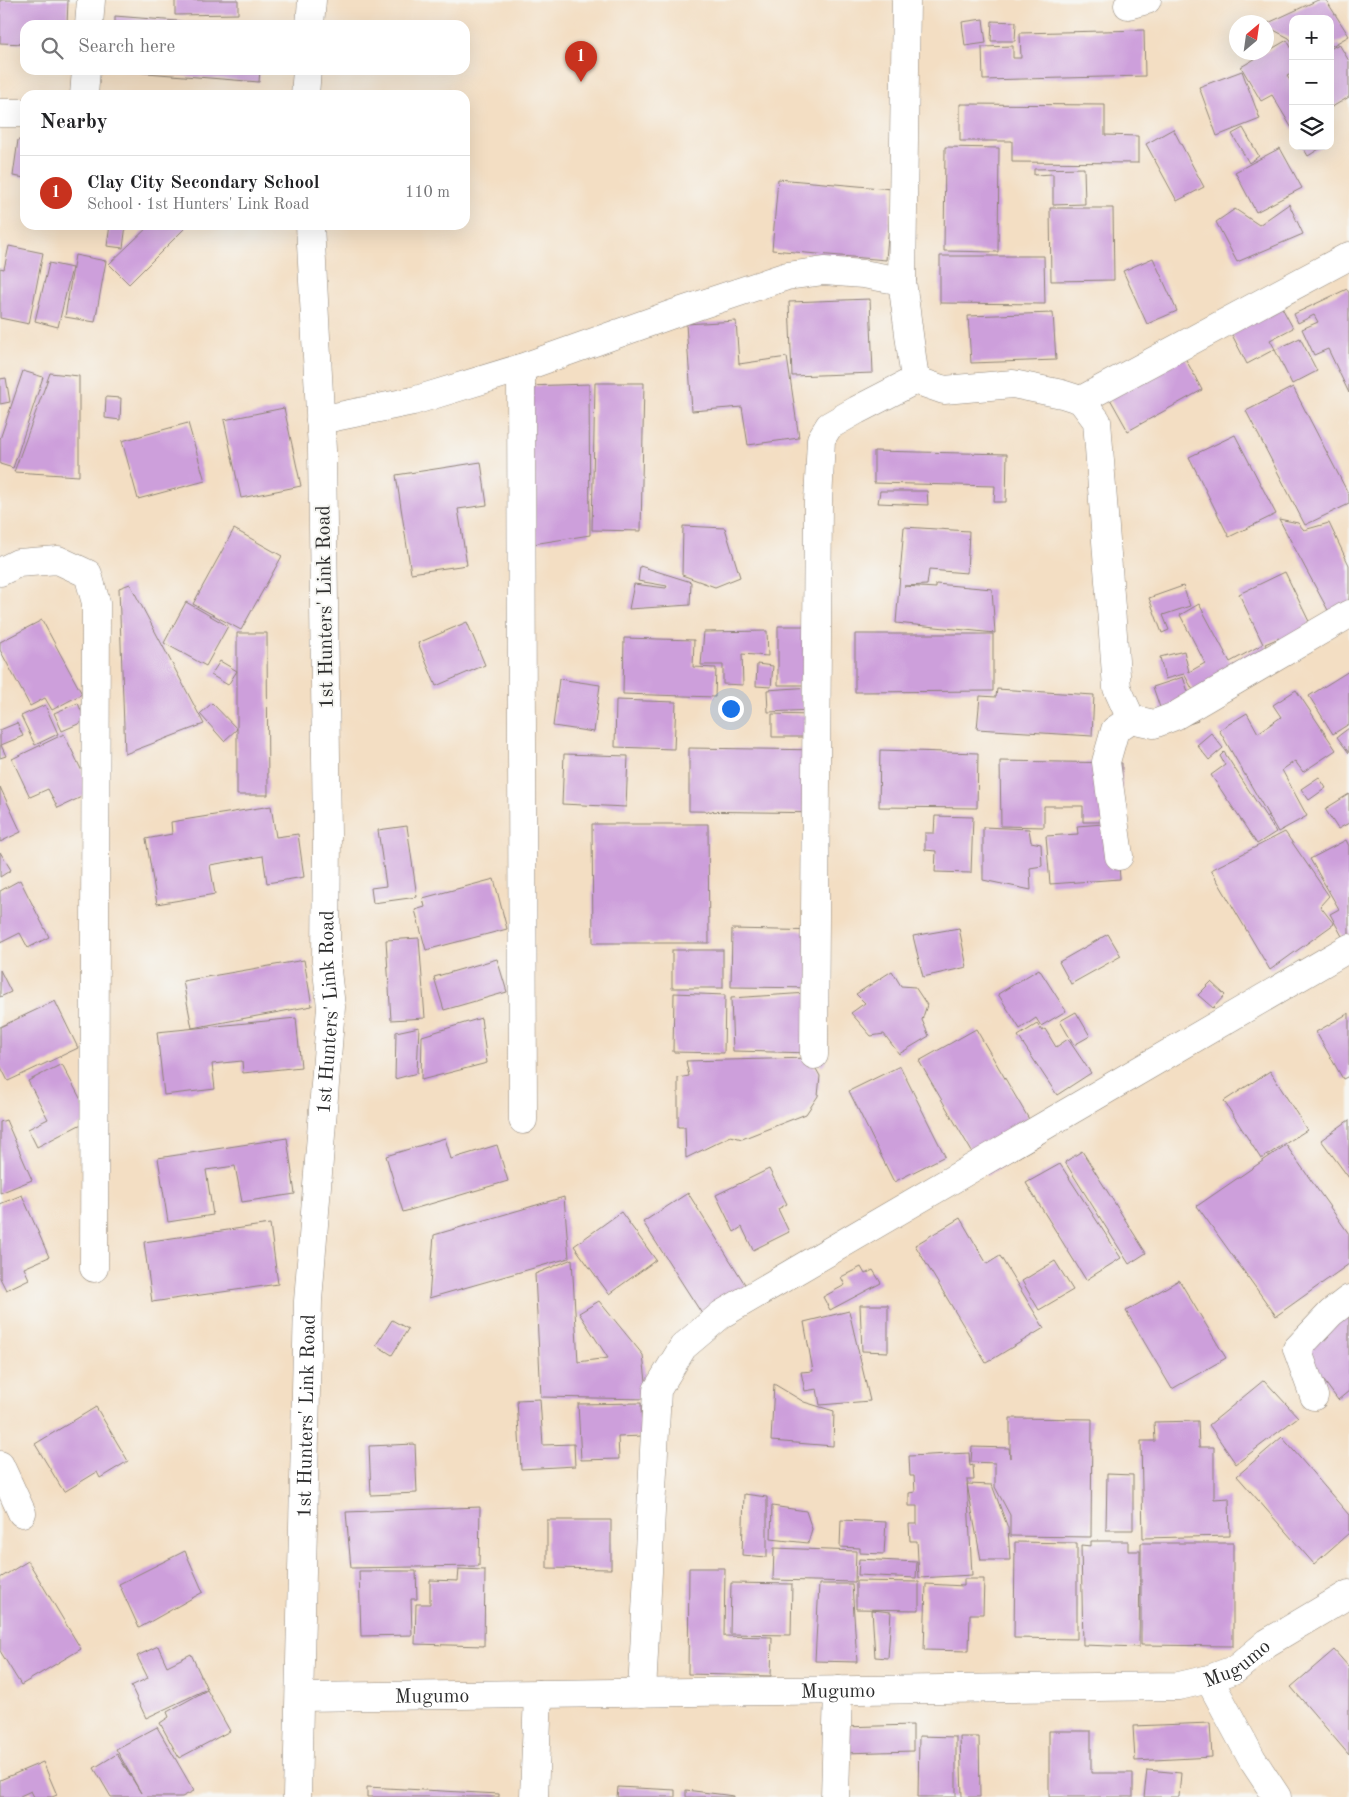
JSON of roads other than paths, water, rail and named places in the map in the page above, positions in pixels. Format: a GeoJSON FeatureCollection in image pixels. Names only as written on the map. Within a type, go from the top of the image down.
{"type":"FeatureCollection","features":[{"type":"Feature","properties":{"kind":"street"},"geometry":{"type":"LineString","coordinates":[[89,20],[91,0]]}},
{"type":"Feature","properties":{"kind":"street"},"geometry":{"type":"LineString","coordinates":[[310,20],[312,0]]}},
{"type":"Feature","properties":{"kind":"street"},"geometry":{"type":"LineString","coordinates":[[906,0],[902,280],[915,380]]}},
{"type":"Feature","properties":{"kind":"street"},"geometry":{"type":"LineString","coordinates":[[84,90],[86,75]]}},
{"type":"Feature","properties":{"kind":"street"},"geometry":{"type":"LineString","coordinates":[[305,90],[307,75]]}},
{"type":"Feature","properties":{"kind":"street"},"geometry":{"type":"LineString","coordinates":[[0,113],[20,112]]}},
{"type":"Feature","properties":{"kind":"street","name":"1st Hunters' Link Road"},"geometry":{"type":"LineString","coordinates":[[297,1797],[308,1301],[331,1008],[326,960],[327,835],[320,420],[310,230]]}},
{"type":"Feature","properties":{"kind":"street"},"geometry":{"type":"LineString","coordinates":[[1081,400],[1349,256]]}},
{"type":"Feature","properties":{"kind":"street"},"geometry":{"type":"LineString","coordinates":[[320,420],[413,401],[520,368],[787,276],[824,272],[863,274],[902,280]]}},
{"type":"Feature","properties":{"kind":"street"},"geometry":{"type":"LineString","coordinates":[[520,368],[524,1120]]}},
{"type":"Feature","properties":{"kind":"street"},"geometry":{"type":"LineString","coordinates":[[814,1055],[818,502],[821,439],[829,426],[915,380],[944,390],[1013,384],[1081,400],[1097,421],[1116,688],[1132,719]]}},
{"type":"Feature","properties":{"kind":"street"},"geometry":{"type":"LineString","coordinates":[[0,572],[18,563],[58,560],[88,574],[96,603],[94,1268]]}},
{"type":"Feature","properties":{"kind":"street"},"geometry":{"type":"LineString","coordinates":[[1118,856],[1106,762],[1115,730],[1132,719],[1154,724],[1175,716],[1349,614]]}},
{"type":"Feature","properties":{"kind":"street"},"geometry":{"type":"LineString","coordinates":[[642,1693],[657,1390],[683,1347],[722,1314],[1349,948]]}},
{"type":"Feature","properties":{"kind":"street"},"geometry":{"type":"LineString","coordinates":[[1314,1396],[1297,1349],[1331,1314],[1349,1299]]}},
{"type":"Feature","properties":{"kind":"street"},"geometry":{"type":"LineString","coordinates":[[0,1465],[22,1513]]}},
{"type":"Feature","properties":{"kind":"street","name":"Mugumo"},"geometry":{"type":"LineString","coordinates":[[300,1697],[1179,1686],[1210,1679],[1236,1669],[1267,1643],[1349,1594]]}},
{"type":"Feature","properties":{"kind":"street"},"geometry":{"type":"LineString","coordinates":[[1210,1679],[1252,1760],[1277,1797]]}},
{"type":"Feature","properties":{"kind":"street"},"geometry":{"type":"LineString","coordinates":[[835,1797],[838,1690]]}},
{"type":"Feature","properties":{"kind":"street"},"geometry":{"type":"LineString","coordinates":[[534,1797],[538,1694]]}},
{"type":"Feature","properties":{"kind":"place","name":"Clay City Secondary School"},"geometry":{"type":"Point","coordinates":[581,82]}}]}
